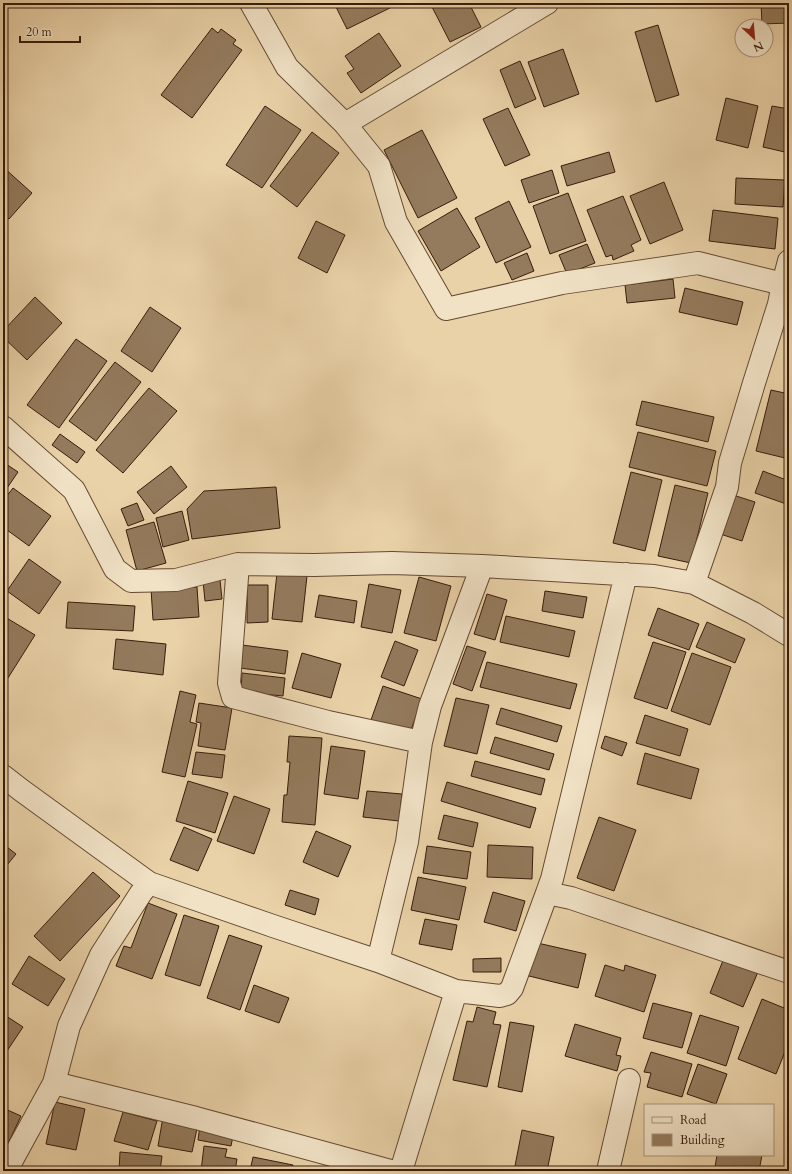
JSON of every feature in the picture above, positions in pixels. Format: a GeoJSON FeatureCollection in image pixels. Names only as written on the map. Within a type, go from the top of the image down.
{"type":"FeatureCollection","features":[{"type":"Feature","properties":{"kind":"street"},"geometry":{"type":"LineString","coordinates":[[251,3],[287,67],[344,124],[378,166],[396,222],[446,309],[562,283],[698,263],[783,284]]}},
{"type":"Feature","properties":{"kind":"street"},"geometry":{"type":"LineString","coordinates":[[344,124],[547,3]]}},
{"type":"Feature","properties":{"kind":"street"},"geometry":{"type":"LineString","coordinates":[[694,583],[727,487],[730,463],[754,383],[782,322],[779,304],[789,261]]}},
{"type":"Feature","properties":{"kind":"street"},"geometry":{"type":"LineString","coordinates":[[3,427],[74,490],[115,569],[131,581],[176,580],[238,564],[314,565],[392,563],[482,566],[654,576],[694,583],[753,613],[789,635]]}},
{"type":"Feature","properties":{"kind":"street"},"geometry":{"type":"LineString","coordinates":[[238,564],[228,683],[232,697],[328,722],[421,742]]}},
{"type":"Feature","properties":{"kind":"street"},"geometry":{"type":"LineString","coordinates":[[378,961],[407,842],[421,742],[430,706],[482,566]]}},
{"type":"Feature","properties":{"kind":"street"},"geometry":{"type":"LineString","coordinates":[[3,776],[150,883],[378,961],[456,991],[500,996],[507,994],[512,988],[552,879],[626,574]]}},
{"type":"Feature","properties":{"kind":"street"},"geometry":{"type":"LineString","coordinates":[[6,1171],[54,1083],[69,1026],[101,955],[141,893],[150,883]]}},
{"type":"Feature","properties":{"kind":"street"},"geometry":{"type":"LineString","coordinates":[[547,893],[571,898],[789,972]]}},
{"type":"Feature","properties":{"kind":"street"},"geometry":{"type":"LineString","coordinates":[[401,1171],[456,991]]}},
{"type":"Feature","properties":{"kind":"street"},"geometry":{"type":"LineString","coordinates":[[608,1171],[629,1080]]}},
{"type":"Feature","properties":{"kind":"street"},"geometry":{"type":"LineString","coordinates":[[54,1083],[196,1118],[391,1171]]}},
{"type":"Feature","properties":{"kind":"building"},"geometry":{"type":"Polygon","coordinates":[[[334,3],[395,3],[396,5],[347,29],[334,3]]]}},
{"type":"Feature","properties":{"kind":"building"},"geometry":{"type":"Polygon","coordinates":[[[436,3],[469,3],[481,27],[450,42],[431,5],[436,3]]]}},
{"type":"Feature","properties":{"kind":"building"},"geometry":{"type":"Polygon","coordinates":[[[761,3],[789,3],[789,23],[774,24],[774,18],[762,18],[761,3]]]}},
{"type":"Feature","properties":{"kind":"building"},"geometry":{"type":"Polygon","coordinates":[[[658,25],[679,95],[656,102],[635,32],[658,25]]]}},
{"type":"Feature","properties":{"kind":"building"},"geometry":{"type":"Polygon","coordinates":[[[212,28],[218,33],[221,29],[236,40],[233,44],[242,50],[192,118],[161,95],[212,28]]]}},
{"type":"Feature","properties":{"kind":"building"},"geometry":{"type":"Polygon","coordinates":[[[379,33],[401,66],[361,93],[347,73],[354,69],[345,56],[379,33]]]}},
{"type":"Feature","properties":{"kind":"building"},"geometry":{"type":"Polygon","coordinates":[[[563,49],[579,94],[544,107],[528,62],[563,49]]]}},
{"type":"Feature","properties":{"kind":"building"},"geometry":{"type":"Polygon","coordinates":[[[520,61],[536,99],[515,108],[500,70],[520,61]]]}},
{"type":"Feature","properties":{"kind":"building"},"geometry":{"type":"Polygon","coordinates":[[[726,98],[758,106],[748,148],[716,140],[726,98]]]}},
{"type":"Feature","properties":{"kind":"building"},"geometry":{"type":"Polygon","coordinates":[[[265,106],[301,130],[262,188],[226,165],[265,106]]]}},
{"type":"Feature","properties":{"kind":"building"},"geometry":{"type":"Polygon","coordinates":[[[772,106],[789,109],[789,153],[763,147],[772,106]]]}},
{"type":"Feature","properties":{"kind":"building"},"geometry":{"type":"Polygon","coordinates":[[[508,108],[530,155],[505,166],[483,119],[508,108]]]}},
{"type":"Feature","properties":{"kind":"building"},"geometry":{"type":"Polygon","coordinates":[[[422,130],[457,198],[418,218],[384,150],[422,130]]]}},
{"type":"Feature","properties":{"kind":"building"},"geometry":{"type":"Polygon","coordinates":[[[312,132],[339,153],[297,207],[270,186],[312,132]]]}},
{"type":"Feature","properties":{"kind":"building"},"geometry":{"type":"Polygon","coordinates":[[[609,152],[615,172],[567,186],[561,166],[609,152]]]}},
{"type":"Feature","properties":{"kind":"building"},"geometry":{"type":"Polygon","coordinates":[[[3,167],[32,193],[9,219],[3,213],[3,167]]]}},
{"type":"Feature","properties":{"kind":"building"},"geometry":{"type":"Polygon","coordinates":[[[552,170],[559,193],[529,203],[521,180],[552,170]]]}},
{"type":"Feature","properties":{"kind":"building"},"geometry":{"type":"Polygon","coordinates":[[[736,178],[785,180],[783,207],[735,204],[736,178]]]}},
{"type":"Feature","properties":{"kind":"building"},"geometry":{"type":"Polygon","coordinates":[[[664,182],[683,230],[650,244],[630,196],[664,182]]]}},
{"type":"Feature","properties":{"kind":"building"},"geometry":{"type":"Polygon","coordinates":[[[568,193],[586,241],[550,254],[533,206],[568,193]]]}},
{"type":"Feature","properties":{"kind":"building"},"geometry":{"type":"Polygon","coordinates":[[[623,196],[641,240],[631,245],[634,251],[613,260],[612,255],[606,257],[587,210],[623,196]]]}},
{"type":"Feature","properties":{"kind":"building"},"geometry":{"type":"Polygon","coordinates":[[[509,201],[531,247],[496,263],[475,218],[509,201]]]}},
{"type":"Feature","properties":{"kind":"building"},"geometry":{"type":"Polygon","coordinates":[[[457,208],[480,247],[441,271],[418,231],[457,208]]]}},
{"type":"Feature","properties":{"kind":"building"},"geometry":{"type":"Polygon","coordinates":[[[713,210],[778,218],[775,249],[709,241],[713,210]]]}},
{"type":"Feature","properties":{"kind":"building"},"geometry":{"type":"Polygon","coordinates":[[[316,221],[345,235],[327,273],[298,258],[316,221]]]}},
{"type":"Feature","properties":{"kind":"building"},"geometry":{"type":"Polygon","coordinates":[[[587,244],[595,263],[567,274],[559,255],[587,244]]]}},
{"type":"Feature","properties":{"kind":"building"},"geometry":{"type":"Polygon","coordinates":[[[527,253],[534,271],[512,280],[504,263],[527,253]]]}},
{"type":"Feature","properties":{"kind":"building"},"geometry":{"type":"Polygon","coordinates":[[[673,279],[675,298],[627,303],[625,285],[673,279]]]}},
{"type":"Feature","properties":{"kind":"building"},"geometry":{"type":"Polygon","coordinates":[[[685,288],[743,302],[737,325],[679,312],[685,288]]]}},
{"type":"Feature","properties":{"kind":"building"},"geometry":{"type":"Polygon","coordinates":[[[35,297],[62,323],[27,360],[3,337],[3,331],[35,297]]]}},
{"type":"Feature","properties":{"kind":"building"},"geometry":{"type":"Polygon","coordinates":[[[150,307],[181,328],[152,372],[121,351],[150,307]]]}},
{"type":"Feature","properties":{"kind":"building"},"geometry":{"type":"Polygon","coordinates":[[[76,339],[107,361],[59,428],[27,405],[76,339]]]}},
{"type":"Feature","properties":{"kind":"building"},"geometry":{"type":"Polygon","coordinates":[[[115,362],[141,382],[96,441],[69,421],[115,362]]]}},
{"type":"Feature","properties":{"kind":"building"},"geometry":{"type":"Polygon","coordinates":[[[149,388],[177,411],[123,473],[96,450],[149,388]]]}},
{"type":"Feature","properties":{"kind":"building"},"geometry":{"type":"Polygon","coordinates":[[[771,390],[789,394],[789,459],[756,451],[771,390]]]}},
{"type":"Feature","properties":{"kind":"building"},"geometry":{"type":"Polygon","coordinates":[[[642,401],[714,417],[708,442],[636,425],[642,401]]]}},
{"type":"Feature","properties":{"kind":"building"},"geometry":{"type":"Polygon","coordinates":[[[638,432],[716,451],[707,486],[629,467],[638,432]]]}},
{"type":"Feature","properties":{"kind":"building"},"geometry":{"type":"Polygon","coordinates":[[[60,434],[85,452],[77,463],[52,445],[60,434]]]}},
{"type":"Feature","properties":{"kind":"building"},"geometry":{"type":"Polygon","coordinates":[[[3,462],[18,472],[3,494],[3,462]]]}},
{"type":"Feature","properties":{"kind":"building"},"geometry":{"type":"Polygon","coordinates":[[[171,466],[187,487],[154,514],[137,492],[171,466]]]}},
{"type":"Feature","properties":{"kind":"building"},"geometry":{"type":"Polygon","coordinates":[[[763,471],[789,481],[789,505],[755,493],[763,471]]]}},
{"type":"Feature","properties":{"kind":"building"},"geometry":{"type":"Polygon","coordinates":[[[631,472],[662,480],[645,551],[613,543],[631,472]]]}},
{"type":"Feature","properties":{"kind":"building"},"geometry":{"type":"Polygon","coordinates":[[[675,485],[708,493],[691,563],[658,556],[675,485]]]}},
{"type":"Feature","properties":{"kind":"building"},"geometry":{"type":"Polygon","coordinates":[[[276,487],[280,528],[192,539],[187,509],[204,491],[276,487]]]}},
{"type":"Feature","properties":{"kind":"building"},"geometry":{"type":"Polygon","coordinates":[[[13,488],[51,516],[29,546],[3,527],[3,501],[13,488]]]}},
{"type":"Feature","properties":{"kind":"building"},"geometry":{"type":"Polygon","coordinates":[[[730,494],[755,502],[742,541],[717,533],[730,494]]]}},
{"type":"Feature","properties":{"kind":"building"},"geometry":{"type":"Polygon","coordinates":[[[137,503],[144,520],[128,526],[121,509],[137,503]]]}},
{"type":"Feature","properties":{"kind":"building"},"geometry":{"type":"Polygon","coordinates":[[[182,511],[189,540],[163,547],[156,518],[182,511]]]}},
{"type":"Feature","properties":{"kind":"building"},"geometry":{"type":"Polygon","coordinates":[[[154,522],[166,563],[137,571],[126,530],[154,522]]]}},
{"type":"Feature","properties":{"kind":"building"},"geometry":{"type":"Polygon","coordinates":[[[29,559],[61,582],[39,614],[7,591],[29,559]]]}},
{"type":"Feature","properties":{"kind":"building"},"geometry":{"type":"Polygon","coordinates":[[[277,573],[307,576],[302,622],[272,619],[277,573]]]}},
{"type":"Feature","properties":{"kind":"building"},"geometry":{"type":"Polygon","coordinates":[[[419,577],[451,586],[436,641],[404,633],[419,577]]]}},
{"type":"Feature","properties":{"kind":"building"},"geometry":{"type":"Polygon","coordinates":[[[220,580],[222,599],[205,601],[203,581],[220,580]]]}},
{"type":"Feature","properties":{"kind":"building"},"geometry":{"type":"Polygon","coordinates":[[[369,584],[401,590],[392,633],[361,627],[369,584]]]}},
{"type":"Feature","properties":{"kind":"building"},"geometry":{"type":"Polygon","coordinates":[[[247,585],[268,585],[268,622],[247,623],[247,585]]]}},
{"type":"Feature","properties":{"kind":"building"},"geometry":{"type":"Polygon","coordinates":[[[197,587],[199,617],[153,620],[151,589],[197,587]]]}},
{"type":"Feature","properties":{"kind":"building"},"geometry":{"type":"Polygon","coordinates":[[[545,591],[587,597],[583,618],[542,611],[545,591]]]}},
{"type":"Feature","properties":{"kind":"building"},"geometry":{"type":"Polygon","coordinates":[[[487,594],[507,600],[495,640],[474,634],[487,594]]]}},
{"type":"Feature","properties":{"kind":"building"},"geometry":{"type":"Polygon","coordinates":[[[319,595],[357,601],[354,623],[315,617],[319,595]]]}},
{"type":"Feature","properties":{"kind":"building"},"geometry":{"type":"Polygon","coordinates":[[[68,602],[135,606],[133,631],[66,628],[68,602]]]}},
{"type":"Feature","properties":{"kind":"building"},"geometry":{"type":"Polygon","coordinates":[[[658,608],[699,624],[689,650],[648,635],[658,608]]]}},
{"type":"Feature","properties":{"kind":"building"},"geometry":{"type":"Polygon","coordinates":[[[506,616],[575,631],[569,657],[500,642],[506,616]]]}},
{"type":"Feature","properties":{"kind":"building"},"geometry":{"type":"Polygon","coordinates":[[[5,617],[35,635],[8,678],[3,676],[3,620],[5,617]]]}},
{"type":"Feature","properties":{"kind":"building"},"geometry":{"type":"Polygon","coordinates":[[[707,622],[745,639],[735,663],[696,647],[707,622]]]}},
{"type":"Feature","properties":{"kind":"building"},"geometry":{"type":"Polygon","coordinates":[[[116,639],[166,644],[163,675],[113,669],[116,639]]]}},
{"type":"Feature","properties":{"kind":"building"},"geometry":{"type":"Polygon","coordinates":[[[395,641],[418,650],[404,686],[381,677],[395,641]]]}},
{"type":"Feature","properties":{"kind":"building"},"geometry":{"type":"Polygon","coordinates":[[[653,642],[686,652],[667,709],[634,698],[653,642]]]}},
{"type":"Feature","properties":{"kind":"building"},"geometry":{"type":"Polygon","coordinates":[[[242,645],[288,651],[285,674],[240,668],[242,645]]]}},
{"type":"Feature","properties":{"kind":"building"},"geometry":{"type":"Polygon","coordinates":[[[467,646],[486,652],[472,691],[453,684],[467,646]]]}},
{"type":"Feature","properties":{"kind":"building"},"geometry":{"type":"Polygon","coordinates":[[[302,653],[341,664],[331,698],[292,688],[302,653]]]}},
{"type":"Feature","properties":{"kind":"building"},"geometry":{"type":"Polygon","coordinates":[[[692,653],[731,667],[710,725],[671,711],[692,653]]]}},
{"type":"Feature","properties":{"kind":"building"},"geometry":{"type":"Polygon","coordinates":[[[487,662],[577,684],[570,709],[480,687],[487,662]]]}},
{"type":"Feature","properties":{"kind":"building"},"geometry":{"type":"Polygon","coordinates":[[[242,673],[285,678],[283,696],[241,692],[242,673]]]}},
{"type":"Feature","properties":{"kind":"building"},"geometry":{"type":"Polygon","coordinates":[[[383,686],[422,699],[410,733],[371,720],[383,686]]]}},
{"type":"Feature","properties":{"kind":"building"},"geometry":{"type":"Polygon","coordinates":[[[180,691],[196,695],[190,722],[197,724],[185,777],[162,772],[180,691]]]}},
{"type":"Feature","properties":{"kind":"building"},"geometry":{"type":"Polygon","coordinates":[[[456,698],[489,705],[477,754],[444,746],[456,698]]]}},
{"type":"Feature","properties":{"kind":"building"},"geometry":{"type":"Polygon","coordinates":[[[199,703],[232,708],[225,750],[198,746],[201,723],[196,722],[199,703]]]}},
{"type":"Feature","properties":{"kind":"building"},"geometry":{"type":"Polygon","coordinates":[[[501,708],[562,726],[557,742],[496,724],[501,708]]]}},
{"type":"Feature","properties":{"kind":"building"},"geometry":{"type":"Polygon","coordinates":[[[645,715],[688,729],[680,756],[636,743],[645,715]]]}},
{"type":"Feature","properties":{"kind":"building"},"geometry":{"type":"Polygon","coordinates":[[[289,736],[322,738],[315,825],[282,822],[284,795],[287,795],[290,762],[287,762],[289,736]]]}},
{"type":"Feature","properties":{"kind":"building"},"geometry":{"type":"Polygon","coordinates":[[[605,736],[627,743],[622,756],[601,748],[605,736]]]}},
{"type":"Feature","properties":{"kind":"building"},"geometry":{"type":"Polygon","coordinates":[[[495,737],[554,754],[549,770],[490,753],[495,737]]]}},
{"type":"Feature","properties":{"kind":"building"},"geometry":{"type":"Polygon","coordinates":[[[331,746],[365,751],[358,799],[324,794],[331,746]]]}},
{"type":"Feature","properties":{"kind":"building"},"geometry":{"type":"Polygon","coordinates":[[[196,752],[225,755],[222,778],[192,774],[196,752]]]}},
{"type":"Feature","properties":{"kind":"building"},"geometry":{"type":"Polygon","coordinates":[[[645,753],[699,769],[691,799],[637,784],[645,753]]]}},
{"type":"Feature","properties":{"kind":"building"},"geometry":{"type":"Polygon","coordinates":[[[475,761],[545,779],[541,795],[471,776],[475,761]]]}},
{"type":"Feature","properties":{"kind":"building"},"geometry":{"type":"Polygon","coordinates":[[[188,781],[228,793],[215,833],[176,821],[188,781]]]}},
{"type":"Feature","properties":{"kind":"building"},"geometry":{"type":"Polygon","coordinates":[[[447,782],[536,808],[530,828],[441,801],[447,782]]]}},
{"type":"Feature","properties":{"kind":"building"},"geometry":{"type":"Polygon","coordinates":[[[367,791],[402,794],[399,821],[363,817],[367,791]]]}},
{"type":"Feature","properties":{"kind":"building"},"geometry":{"type":"Polygon","coordinates":[[[234,796],[270,809],[254,854],[217,841],[234,796]]]}},
{"type":"Feature","properties":{"kind":"building"},"geometry":{"type":"Polygon","coordinates":[[[444,815],[478,823],[473,847],[438,839],[444,815]]]}},
{"type":"Feature","properties":{"kind":"building"},"geometry":{"type":"Polygon","coordinates":[[[599,817],[636,830],[614,891],[577,878],[599,817]]]}},
{"type":"Feature","properties":{"kind":"building"},"geometry":{"type":"Polygon","coordinates":[[[184,827],[212,839],[198,871],[170,860],[184,827]]]}},
{"type":"Feature","properties":{"kind":"building"},"geometry":{"type":"Polygon","coordinates":[[[316,831],[351,846],[338,877],[303,862],[316,831]]]}},
{"type":"Feature","properties":{"kind":"building"},"geometry":{"type":"Polygon","coordinates":[[[3,844],[16,854],[3,870],[3,844]]]}},
{"type":"Feature","properties":{"kind":"building"},"geometry":{"type":"Polygon","coordinates":[[[488,845],[533,847],[532,879],[487,877],[488,845]]]}},
{"type":"Feature","properties":{"kind":"building"},"geometry":{"type":"Polygon","coordinates":[[[427,846],[471,852],[467,879],[423,873],[427,846]]]}},
{"type":"Feature","properties":{"kind":"building"},"geometry":{"type":"Polygon","coordinates":[[[93,872],[120,896],[60,961],[34,936],[93,872]]]}},
{"type":"Feature","properties":{"kind":"building"},"geometry":{"type":"Polygon","coordinates":[[[418,877],[466,887],[459,920],[411,910],[418,877]]]}},
{"type":"Feature","properties":{"kind":"building"},"geometry":{"type":"Polygon","coordinates":[[[290,890],[319,899],[315,915],[285,905],[290,890]]]}},
{"type":"Feature","properties":{"kind":"building"},"geometry":{"type":"Polygon","coordinates":[[[493,892],[525,901],[516,931],[484,922],[493,892]]]}},
{"type":"Feature","properties":{"kind":"building"},"geometry":{"type":"Polygon","coordinates":[[[148,903],[177,914],[152,979],[116,966],[124,946],[131,948],[148,903]]]}},
{"type":"Feature","properties":{"kind":"building"},"geometry":{"type":"Polygon","coordinates":[[[184,915],[219,926],[200,986],[165,975],[184,915]]]}},
{"type":"Feature","properties":{"kind":"building"},"geometry":{"type":"Polygon","coordinates":[[[425,919],[457,925],[452,950],[419,944],[425,919]]]}},
{"type":"Feature","properties":{"kind":"building"},"geometry":{"type":"Polygon","coordinates":[[[229,935],[262,946],[240,1010],[207,998],[229,935]]]}},
{"type":"Feature","properties":{"kind":"building"},"geometry":{"type":"Polygon","coordinates":[[[533,942],[586,954],[578,988],[525,975],[533,942]]]}},
{"type":"Feature","properties":{"kind":"building"},"geometry":{"type":"Polygon","coordinates":[[[29,956],[65,979],[48,1006],[12,984],[29,956]]]}},
{"type":"Feature","properties":{"kind":"building"},"geometry":{"type":"Polygon","coordinates":[[[501,958],[501,972],[473,972],[473,959],[501,958]]]}},
{"type":"Feature","properties":{"kind":"building"},"geometry":{"type":"Polygon","coordinates":[[[724,958],[758,972],[743,1007],[710,993],[724,958]]]}},
{"type":"Feature","properties":{"kind":"building"},"geometry":{"type":"Polygon","coordinates":[[[605,965],[624,971],[625,965],[656,975],[644,1012],[595,996],[605,965]]]}},
{"type":"Feature","properties":{"kind":"building"},"geometry":{"type":"Polygon","coordinates":[[[254,985],[289,998],[279,1023],[245,1011],[254,985]]]}},
{"type":"Feature","properties":{"kind":"building"},"geometry":{"type":"Polygon","coordinates":[[[762,999],[789,1010],[789,1042],[776,1074],[738,1059],[762,999]]]}},
{"type":"Feature","properties":{"kind":"building"},"geometry":{"type":"Polygon","coordinates":[[[653,1003],[692,1013],[682,1048],[643,1038],[653,1003]]]}},
{"type":"Feature","properties":{"kind":"building"},"geometry":{"type":"Polygon","coordinates":[[[477,1007],[496,1012],[493,1024],[501,1025],[487,1087],[453,1080],[467,1021],[473,1022],[477,1007]]]}},
{"type":"Feature","properties":{"kind":"building"},"geometry":{"type":"Polygon","coordinates":[[[3,1014],[23,1027],[3,1057],[3,1014]]]}},
{"type":"Feature","properties":{"kind":"building"},"geometry":{"type":"Polygon","coordinates":[[[700,1015],[739,1027],[726,1066],[687,1053],[700,1015]]]}},
{"type":"Feature","properties":{"kind":"building"},"geometry":{"type":"Polygon","coordinates":[[[510,1022],[534,1026],[522,1092],[498,1087],[510,1022]]]}},
{"type":"Feature","properties":{"kind":"building"},"geometry":{"type":"Polygon","coordinates":[[[575,1024],[621,1038],[616,1055],[621,1056],[617,1071],[565,1056],[575,1024]]]}},
{"type":"Feature","properties":{"kind":"building"},"geometry":{"type":"Polygon","coordinates":[[[651,1052],[692,1064],[682,1097],[647,1087],[651,1073],[644,1072],[651,1052]]]}},
{"type":"Feature","properties":{"kind":"building"},"geometry":{"type":"Polygon","coordinates":[[[698,1064],[727,1074],[716,1104],[687,1094],[698,1064]]]}},
{"type":"Feature","properties":{"kind":"building"},"geometry":{"type":"Polygon","coordinates":[[[55,1102],[85,1109],[76,1150],[46,1144],[55,1102]]]}},
{"type":"Feature","properties":{"kind":"building"},"geometry":{"type":"Polygon","coordinates":[[[3,1108],[21,1116],[6,1148],[3,1147],[3,1108]]]}},
{"type":"Feature","properties":{"kind":"building"},"geometry":{"type":"Polygon","coordinates":[[[123,1112],[157,1121],[148,1150],[114,1141],[123,1112]]]}},
{"type":"Feature","properties":{"kind":"building"},"geometry":{"type":"Polygon","coordinates":[[[163,1117],[198,1124],[192,1152],[158,1146],[163,1117]]]}},
{"type":"Feature","properties":{"kind":"building"},"geometry":{"type":"Polygon","coordinates":[[[200,1125],[234,1131],[231,1146],[198,1140],[200,1125]]]}},
{"type":"Feature","properties":{"kind":"building"},"geometry":{"type":"Polygon","coordinates":[[[522,1130],[554,1137],[547,1171],[514,1171],[522,1130]]]}},
{"type":"Feature","properties":{"kind":"building"},"geometry":{"type":"Polygon","coordinates":[[[204,1146],[227,1149],[225,1157],[237,1159],[235,1171],[201,1171],[204,1146]]]}},
{"type":"Feature","properties":{"kind":"building"},"geometry":{"type":"Polygon","coordinates":[[[120,1152],[162,1156],[160,1171],[119,1171],[120,1152]]]}},
{"type":"Feature","properties":{"kind":"building"},"geometry":{"type":"Polygon","coordinates":[[[717,1156],[762,1156],[759,1171],[735,1171],[715,1167],[717,1156]]]}},
{"type":"Feature","properties":{"kind":"building"},"geometry":{"type":"Polygon","coordinates":[[[253,1157],[293,1165],[292,1171],[250,1171],[253,1157]]]}}]}
